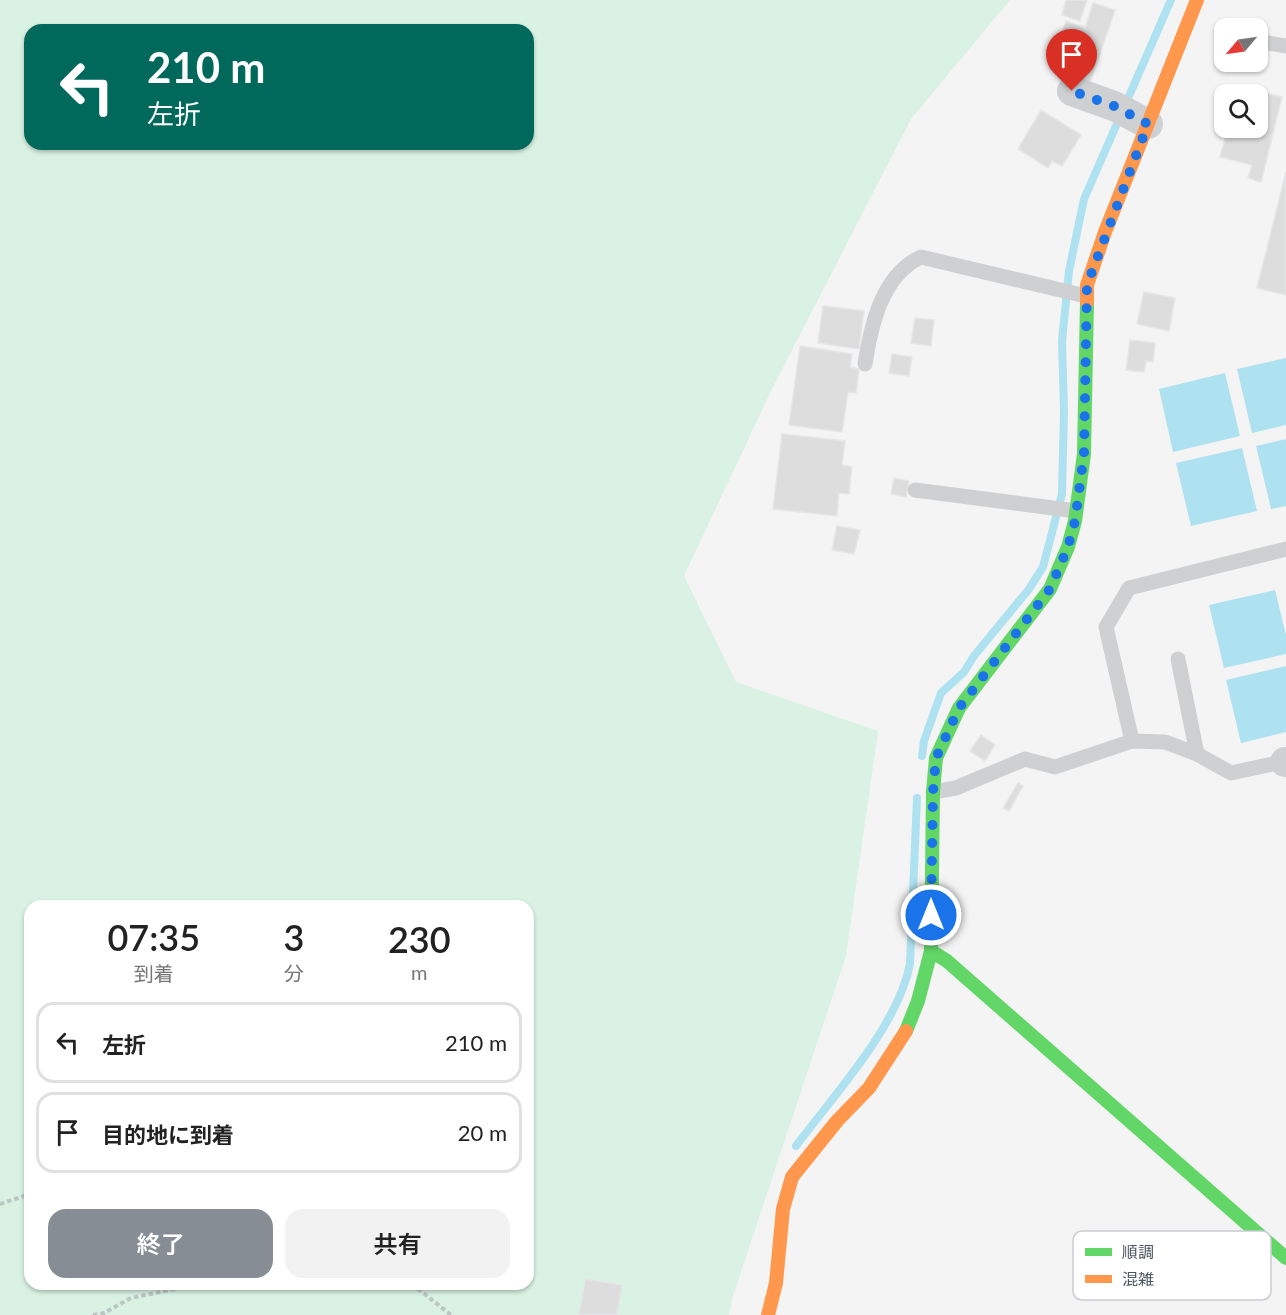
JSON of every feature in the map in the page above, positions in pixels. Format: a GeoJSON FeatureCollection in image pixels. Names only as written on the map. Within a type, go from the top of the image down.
{"type":"FeatureCollection","features":[{"type":"Feature","properties":{"kind":"street"},"geometry":{"type":"LineString","coordinates":[[768,1315],[776,1282],[783,1209],[792,1177],[837,1121],[869,1088],[911,1023],[931,951],[933,792],[936,758],[959,708],[1050,589],[1068,547],[1084,454],[1087,285],[1105,232],[1197,0]]}},
{"type":"Feature","properties":{"kind":"street"},"geometry":{"type":"LineString","coordinates":[[1072,91],[1114,106],[1148,124]]}},
{"type":"Feature","properties":{"kind":"street"},"geometry":{"type":"LineString","coordinates":[[931,951],[948,961],[1255,1231]]}},
{"type":"Feature","properties":{"kind":"street"},"geometry":{"type":"LineString","coordinates":[[1271,1245],[1286,1258]]}},
{"type":"Feature","properties":{"kind":"lane"},"geometry":{"type":"LineString","coordinates":[[1268,43],[1286,46]]}},
{"type":"Feature","properties":{"kind":"lane"},"geometry":{"type":"LineString","coordinates":[[865,364],[870,332],[886,292],[909,263],[921,257],[1086,296]]}},
{"type":"Feature","properties":{"kind":"lane"},"geometry":{"type":"LineString","coordinates":[[915,490],[1076,511]]}},
{"type":"Feature","properties":{"kind":"lane"},"geometry":{"type":"LineString","coordinates":[[1132,741],[1106,627],[1129,588],[1286,549]]}},
{"type":"Feature","properties":{"kind":"lane"},"geometry":{"type":"LineString","coordinates":[[1178,659],[1197,754]]}},
{"type":"Feature","properties":{"kind":"lane"},"geometry":{"type":"LineString","coordinates":[[933,792],[956,788],[1025,759],[1055,767],[1132,741],[1166,742],[1197,754],[1231,773],[1286,762]]}},
{"type":"Feature","properties":{"kind":"path"},"geometry":{"type":"LineString","coordinates":[[0,1204],[24,1196]]}},
{"type":"Feature","properties":{"kind":"path"},"geometry":{"type":"LineString","coordinates":[[93,1315],[145,1294],[167,1290]]}},
{"type":"Feature","properties":{"kind":"path"},"geometry":{"type":"LineString","coordinates":[[420,1290],[451,1315]]}},
{"type":"Feature","properties":{"kind":"green space"},"geometry":{"type":"Polygon","coordinates":[[[0,0],[1010,0],[911,119],[771,391],[684,576],[736,682],[878,731],[846,956],[732,1299],[729,1315],[0,1315],[0,0]]]}},
{"type":"Feature","properties":{"kind":"water"},"geometry":{"type":"Polygon","coordinates":[[[1286,358],[1286,425],[1252,433],[1237,369],[1286,358]]]}},
{"type":"Feature","properties":{"kind":"water"},"geometry":{"type":"Polygon","coordinates":[[[1225,373],[1240,436],[1173,452],[1159,389],[1225,373]]]}},
{"type":"Feature","properties":{"kind":"water"},"geometry":{"type":"Polygon","coordinates":[[[1286,439],[1286,506],[1271,509],[1256,446],[1286,439]]]}},
{"type":"Feature","properties":{"kind":"water"},"geometry":{"type":"Polygon","coordinates":[[[1242,448],[1257,511],[1191,526],[1176,463],[1242,448]]]}},
{"type":"Feature","properties":{"kind":"water"},"geometry":{"type":"Polygon","coordinates":[[[1275,590],[1286,635],[1286,654],[1224,668],[1209,605],[1275,590]]]}},
{"type":"Feature","properties":{"kind":"water"},"geometry":{"type":"Polygon","coordinates":[[[1286,666],[1286,732],[1241,743],[1226,680],[1286,666]]]}},
{"type":"Feature","properties":{"kind":"building"},"geometry":{"type":"Polygon","coordinates":[[[1066,0],[1087,0],[1080,21],[1062,15],[1066,0]]]}},
{"type":"Feature","properties":{"kind":"building"},"geometry":{"type":"Polygon","coordinates":[[[1093,3],[1115,10],[1090,83],[1050,69],[1066,21],[1085,28],[1093,3]]]}},
{"type":"Feature","properties":{"kind":"building"},"geometry":{"type":"Polygon","coordinates":[[[1268,94],[1282,97],[1261,182],[1248,178],[1252,165],[1220,157],[1225,138],[1268,138],[1268,94]]]}},
{"type":"Feature","properties":{"kind":"building"},"geometry":{"type":"Polygon","coordinates":[[[1041,110],[1081,135],[1062,166],[1052,161],[1048,168],[1018,149],[1041,110]]]}},
{"type":"Feature","properties":{"kind":"building"},"geometry":{"type":"Polygon","coordinates":[[[1286,172],[1286,295],[1257,288],[1286,172]]]}},
{"type":"Feature","properties":{"kind":"building"},"geometry":{"type":"Polygon","coordinates":[[[1144,292],[1175,298],[1169,331],[1137,324],[1144,292]]]}},
{"type":"Feature","properties":{"kind":"building"},"geometry":{"type":"Polygon","coordinates":[[[823,306],[864,311],[859,349],[818,343],[823,306]]]}},
{"type":"Feature","properties":{"kind":"building"},"geometry":{"type":"Polygon","coordinates":[[[915,318],[934,320],[931,346],[911,343],[915,318]]]}},
{"type":"Feature","properties":{"kind":"building"},"geometry":{"type":"Polygon","coordinates":[[[1130,340],[1155,343],[1153,362],[1146,361],[1144,372],[1126,370],[1130,340]]]}},
{"type":"Feature","properties":{"kind":"building"},"geometry":{"type":"Polygon","coordinates":[[[800,346],[852,354],[850,367],[859,369],[856,393],[848,392],[842,432],[789,425],[800,346]]]}},
{"type":"Feature","properties":{"kind":"building"},"geometry":{"type":"Polygon","coordinates":[[[892,354],[912,357],[909,376],[889,373],[892,354]]]}},
{"type":"Feature","properties":{"kind":"building"},"geometry":{"type":"Polygon","coordinates":[[[782,434],[845,441],[842,465],[852,467],[849,494],[839,493],[837,516],[773,509],[782,434]]]}},
{"type":"Feature","properties":{"kind":"building"},"geometry":{"type":"Polygon","coordinates":[[[894,478],[909,481],[906,497],[891,494],[894,478]]]}},
{"type":"Feature","properties":{"kind":"building"},"geometry":{"type":"Polygon","coordinates":[[[837,526],[860,530],[854,554],[832,550],[837,526]]]}},
{"type":"Feature","properties":{"kind":"building"},"geometry":{"type":"Polygon","coordinates":[[[981,735],[995,745],[985,761],[970,751],[981,735]]]}},
{"type":"Feature","properties":{"kind":"building"},"geometry":{"type":"Polygon","coordinates":[[[1018,783],[1023,786],[1009,811],[1003,808],[1018,783]]]}},
{"type":"Feature","properties":{"kind":"building"},"geometry":{"type":"Polygon","coordinates":[[[585,1279],[622,1285],[617,1315],[579,1315],[585,1279]]]}},
{"type":"Feature","properties":{"kind":"waterway"},"geometry":{"type":"LineString","coordinates":[[922,756],[924,741],[941,693],[964,672],[974,656],[1029,589],[1043,567],[1062,494],[1064,411],[1062,341],[1069,271],[1084,199],[1171,0]]}},
{"type":"Feature","properties":{"kind":"waterway"},"geometry":{"type":"LineString","coordinates":[[796,1146],[863,1059],[879,1035],[903,988],[910,964],[917,798]]}},
{"type":"Feature","properties":{"kind":"traffic: fast"},"geometry":{"type":"LineString","coordinates":[[906,1031],[918,1001],[931,951],[933,792],[936,758],[959,708],[1050,589],[1068,547],[1075,521],[1084,454],[1087,302]]}},
{"type":"Feature","properties":{"kind":"traffic: fast"},"geometry":{"type":"LineString","coordinates":[[931,951],[947,961],[1255,1231]]}},
{"type":"Feature","properties":{"kind":"traffic: fast"},"geometry":{"type":"LineString","coordinates":[[1271,1245],[1286,1258]]}},
{"type":"Feature","properties":{"kind":"traffic: slow"},"geometry":{"type":"LineString","coordinates":[[1087,302],[1087,285],[1105,232],[1197,0]]}},
{"type":"Feature","properties":{"kind":"traffic: slow"},"geometry":{"type":"LineString","coordinates":[[768,1315],[776,1283],[783,1209],[792,1177],[837,1121],[869,1088],[906,1031]]}},
{"type":"Feature","properties":{"kind":"route"},"geometry":{"type":"LineString","coordinates":[[931,915],[933,792],[936,758],[959,708],[1050,589],[1062,566],[1075,521],[1084,454],[1087,285],[1105,232],[1148,124],[1114,106],[1072,91]]}}]}
